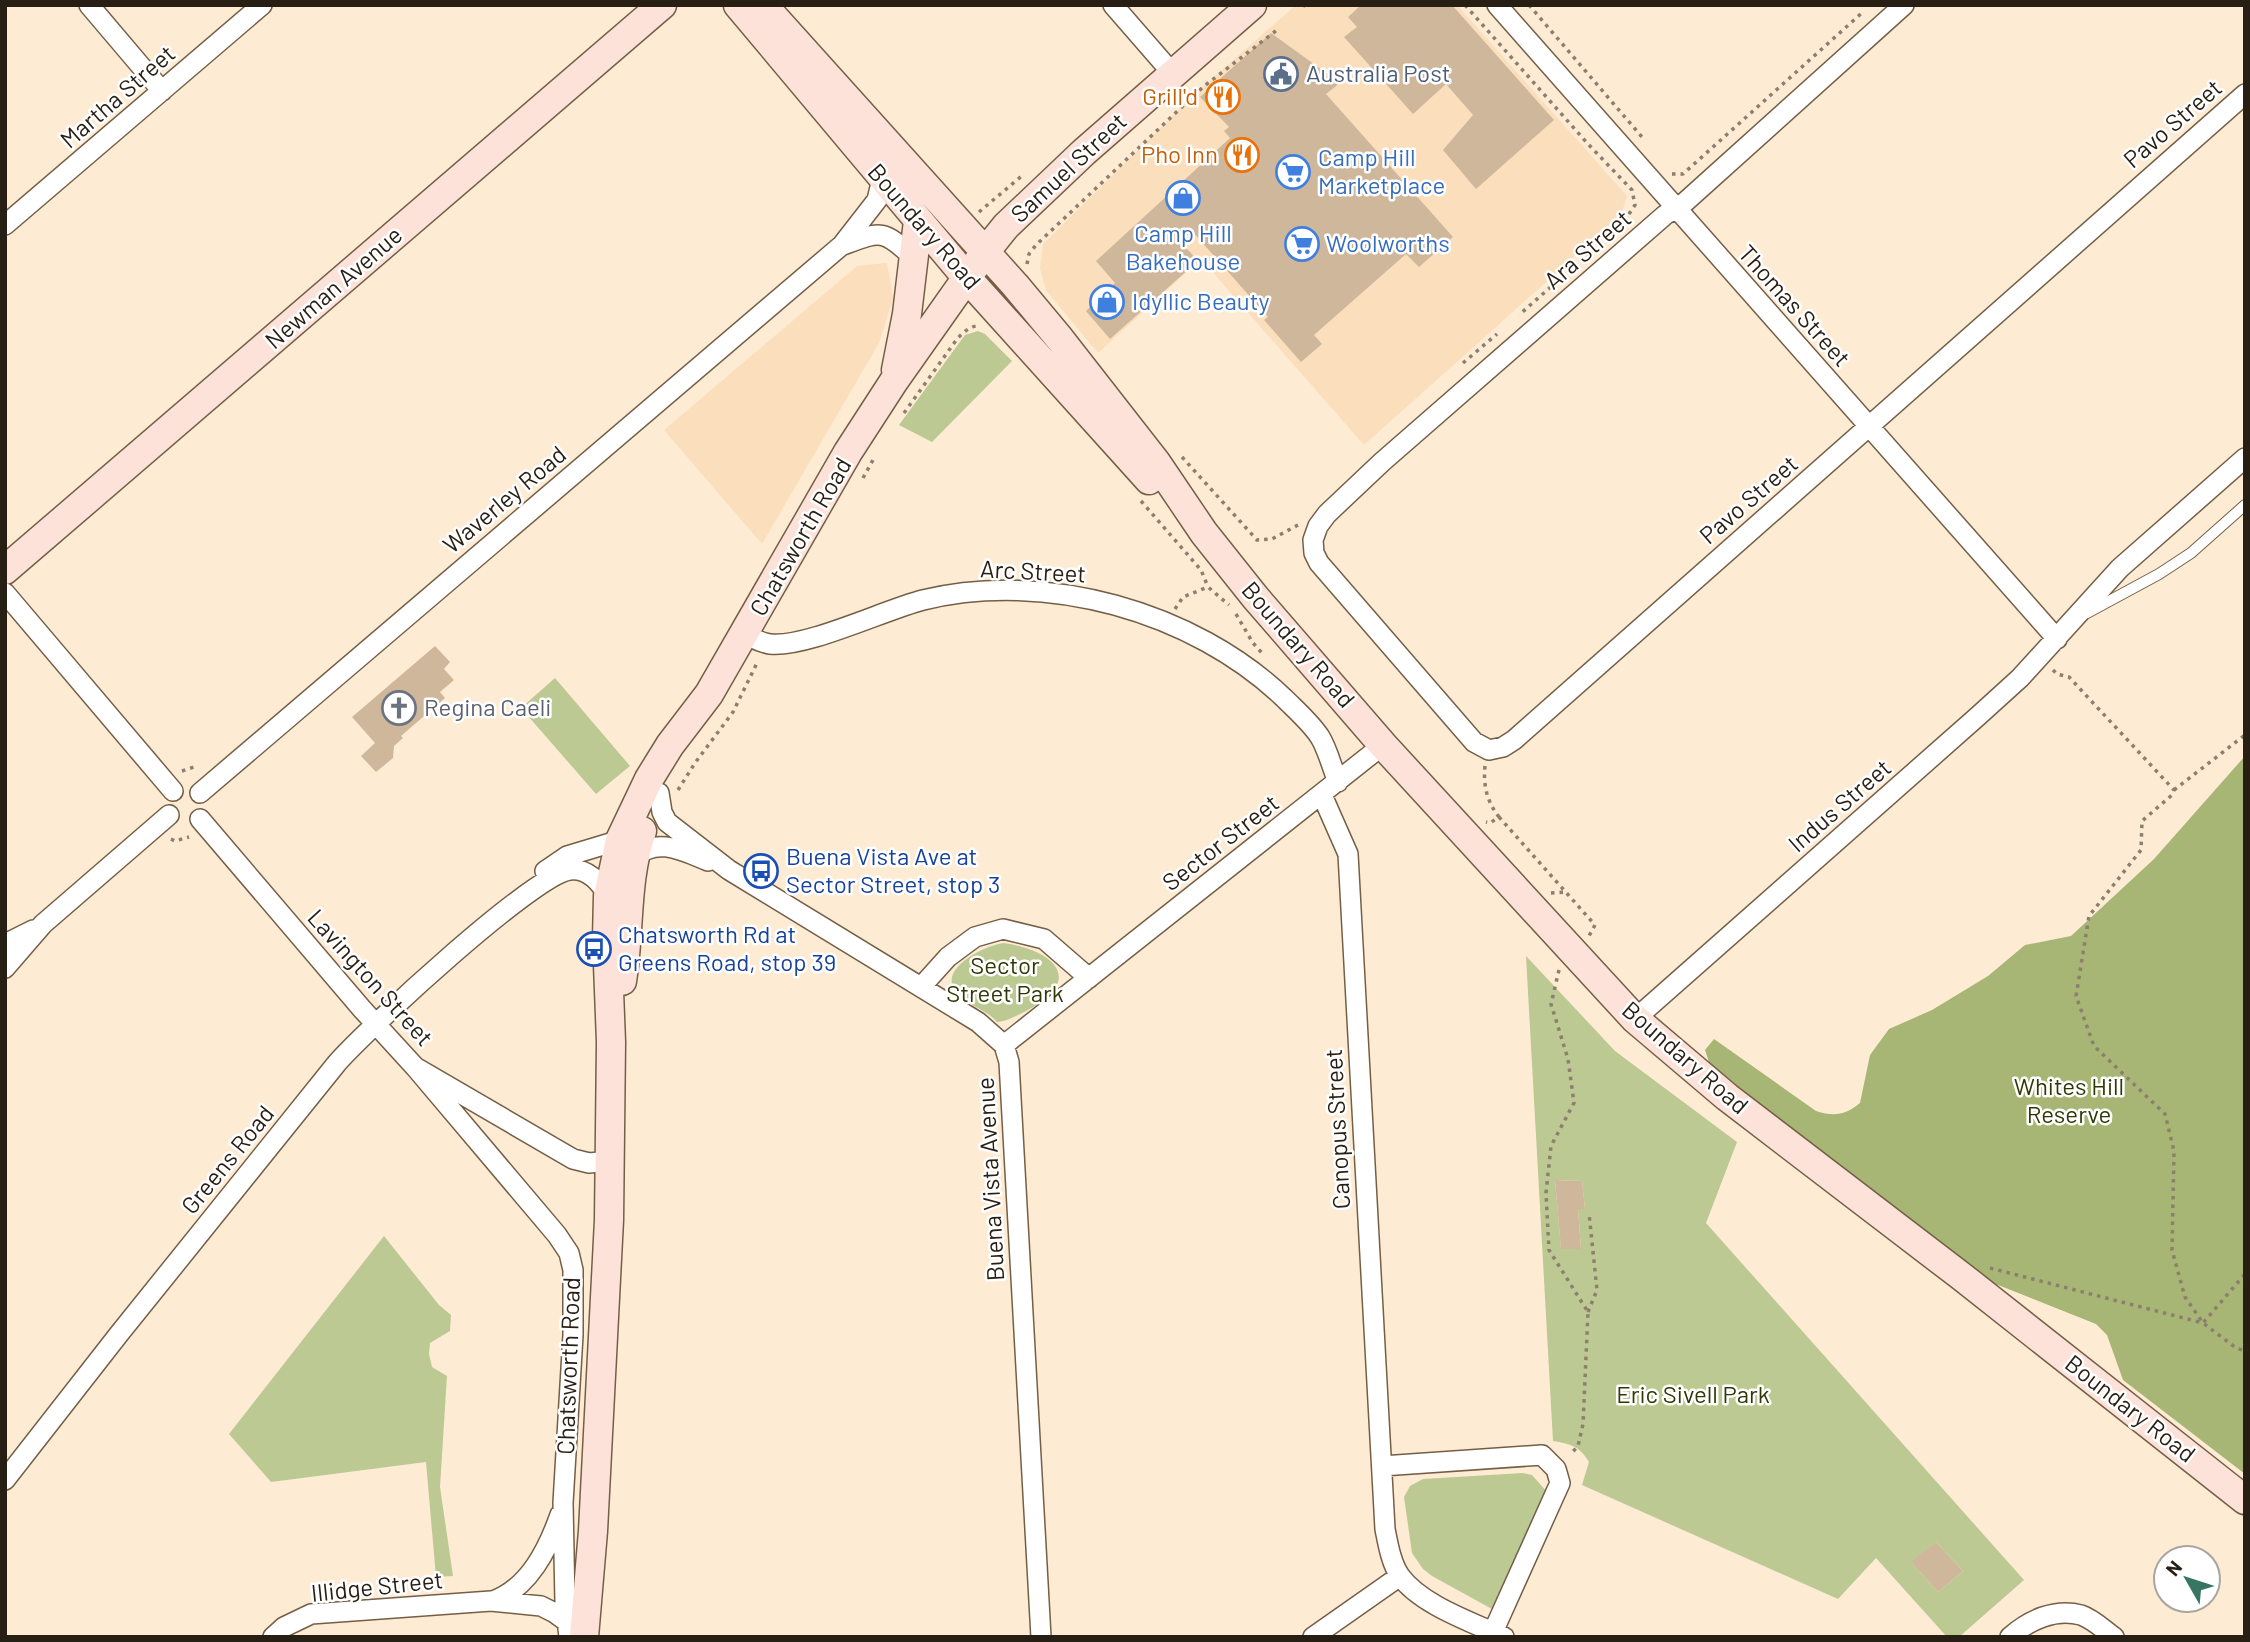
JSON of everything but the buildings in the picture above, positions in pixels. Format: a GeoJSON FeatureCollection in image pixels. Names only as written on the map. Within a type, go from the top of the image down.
{"type":"FeatureCollection","features":[{"type":"Feature","properties":{"kind":"main road","name":"Newman Avenue"},"geometry":{"type":"LineString","coordinates":[[5,570],[662,5]]}},
{"type":"Feature","properties":{"kind":"main road","name":"Boundary Road"},"geometry":{"type":"LineString","coordinates":[[738,5],[967,278],[1138,469],[1204,533]]}},
{"type":"Feature","properties":{"kind":"main road","name":"Boundary Road"},"geometry":{"type":"LineString","coordinates":[[763,5],[1060,339],[1255,597],[1383,745],[1635,1019],[1727,1097],[1961,1276],[2245,1500]]}},
{"type":"Feature","properties":{"kind":"main road","name":"Samuel Street"},"geometry":{"type":"LineString","coordinates":[[985,252],[1006,226],[1084,152],[1252,5]]}},
{"type":"Feature","properties":{"kind":"main road","name":"Chatsworth Road"},"geometry":{"type":"LineString","coordinates":[[894,381],[907,314],[918,221]]}},
{"type":"Feature","properties":{"kind":"main road","name":"Chatsworth Road"},"geometry":{"type":"LineString","coordinates":[[573,1632],[593,1531],[609,1220],[611,1042],[608,896],[627,849],[640,796],[666,751],[709,694],[745,635],[848,452],[894,381],[985,252]]}},
{"type":"Feature","properties":{"kind":"main road"},"geometry":{"type":"LineString","coordinates":[[5,570],[9,580],[5,592]]}},
{"type":"Feature","properties":{"kind":"main road","name":"Chatsworth Road"},"geometry":{"type":"LineString","coordinates":[[611,1042],[627,946],[630,882],[627,849],[646,819],[668,794],[709,694]]}},
{"type":"Feature","properties":{"kind":"street"},"geometry":{"type":"LineString","coordinates":[[89,5],[162,91]]}},
{"type":"Feature","properties":{"kind":"street","name":"Martha Street"},"geometry":{"type":"LineString","coordinates":[[5,225],[262,5]]}},
{"type":"Feature","properties":{"kind":"street"},"geometry":{"type":"LineString","coordinates":[[1113,5],[1173,74]]}},
{"type":"Feature","properties":{"kind":"street","name":"Thomas Street"},"geometry":{"type":"LineString","coordinates":[[1497,5],[2057,639]]}},
{"type":"Feature","properties":{"kind":"street","name":"Ara Street"},"geometry":{"type":"LineString","coordinates":[[1489,750],[1474,742],[1319,563],[1314,552],[1318,526],[1327,514],[1382,462],[1675,209],[1884,10]]}},
{"type":"Feature","properties":{"kind":"street","name":"Pavo Street"},"geometry":{"type":"LineString","coordinates":[[1489,750],[1503,747],[1514,740],[2245,94]]}},
{"type":"Feature","properties":{"kind":"street","name":"Waverley Road"},"geometry":{"type":"LineString","coordinates":[[200,793],[842,245],[877,201],[882,179]]}},
{"type":"Feature","properties":{"kind":"street","name":"Waverley Road"},"geometry":{"type":"LineString","coordinates":[[842,245],[874,234],[891,237],[913,257]]}},
{"type":"Feature","properties":{"kind":"street","name":"Indus Street"},"geometry":{"type":"LineString","coordinates":[[1635,1019],[1977,717],[2057,639],[2120,568],[2245,458]]}},
{"type":"Feature","properties":{"kind":"street","name":"Arc Street"},"geometry":{"type":"LineString","coordinates":[[745,635],[767,644],[780,644],[822,634],[923,600],[954,594],[1006,591],[1056,593],[1098,599],[1169,625],[1211,645],[1262,677],[1321,737],[1338,782]]}},
{"type":"Feature","properties":{"kind":"street"},"geometry":{"type":"LineString","coordinates":[[5,592],[173,790]]}},
{"type":"Feature","properties":{"kind":"street","name":"Sector Street"},"geometry":{"type":"LineString","coordinates":[[1004,1045],[1383,745]]}},
{"type":"Feature","properties":{"kind":"street"},"geometry":{"type":"LineString","coordinates":[[186,786],[200,793],[205,805],[197,826],[194,823],[181,824],[169,815],[167,802],[173,790],[186,786]]}},
{"type":"Feature","properties":{"kind":"street","name":"Buena Vista Avenue"},"geometry":{"type":"LineString","coordinates":[[668,794],[661,809],[667,822],[729,870],[978,1022],[1004,1045],[1009,1062],[1041,1637]]}},
{"type":"Feature","properties":{"kind":"street","name":"Canopus Street"},"geometry":{"type":"LineString","coordinates":[[1322,795],[1348,854],[1385,1529],[1390,1552],[1400,1576]]}},
{"type":"Feature","properties":{"kind":"street"},"geometry":{"type":"LineString","coordinates":[[5,968],[43,924],[169,815]]}},
{"type":"Feature","properties":{"kind":"street","name":"Lavington Street"},"geometry":{"type":"LineString","coordinates":[[197,826],[415,1067],[573,1159],[589,1163],[610,1161]]}},
{"type":"Feature","properties":{"kind":"street","name":"Buena Vista Avenue"},"geometry":{"type":"LineString","coordinates":[[627,849],[644,850],[663,846],[729,870]]}},
{"type":"Feature","properties":{"kind":"street","name":"Greens Road"},"geometry":{"type":"LineString","coordinates":[[519,900],[543,873],[562,859],[627,849]]}},
{"type":"Feature","properties":{"kind":"street","name":"Greens Road"},"geometry":{"type":"LineString","coordinates":[[9,1466],[337,1063],[375,1024],[519,900],[558,874],[574,870],[584,872],[594,878],[608,896]]}},
{"type":"Feature","properties":{"kind":"street"},"geometry":{"type":"LineString","coordinates":[[5,944],[43,924]]}},
{"type":"Feature","properties":{"kind":"street"},"geometry":{"type":"LineString","coordinates":[[921,987],[948,957],[975,937],[1003,929],[1044,939],[1089,978]]}},
{"type":"Feature","properties":{"kind":"street","name":"Chatsworth Road"},"geometry":{"type":"LineString","coordinates":[[415,1067],[557,1235],[571,1257],[573,1319],[563,1503],[573,1632]]}},
{"type":"Feature","properties":{"kind":"street"},"geometry":{"type":"LineString","coordinates":[[1313,1637],[1400,1576],[1416,1591],[1442,1608],[1498,1634],[1560,1483],[1556,1469],[1542,1455],[1382,1465]]}},
{"type":"Feature","properties":{"kind":"street","name":"Illidge Street"},"geometry":{"type":"LineString","coordinates":[[491,1601],[509,1593],[529,1576],[557,1524],[563,1503]]}},
{"type":"Feature","properties":{"kind":"street","name":"Illidge Street"},"geometry":{"type":"LineString","coordinates":[[273,1637],[284,1627],[312,1615],[491,1601],[541,1606],[555,1613],[573,1632]]}},
{"type":"Feature","properties":{"kind":"street"},"geometry":{"type":"LineString","coordinates":[[2010,1637],[2024,1625],[2057,1612],[2083,1616],[2114,1637]]}},
{"type":"Feature","properties":{"kind":"lane","name":"Indus Street"},"geometry":{"type":"LineString","coordinates":[[2070,622],[2159,574],[2191,553],[2245,505]]}},
{"type":"Feature","properties":{"kind":"path"},"geometry":{"type":"LineString","coordinates":[[1465,5],[1632,190],[1634,205],[1623,223],[1518,316]]}},
{"type":"Feature","properties":{"kind":"path"},"geometry":{"type":"LineString","coordinates":[[1528,5],[1645,141]]}},
{"type":"Feature","properties":{"kind":"path"},"geometry":{"type":"LineString","coordinates":[[1668,174],[1683,174],[1884,10]]}},
{"type":"Feature","properties":{"kind":"path"},"geometry":{"type":"LineString","coordinates":[[1027,271],[1030,254],[1036,245],[1203,87],[1277,30]]}},
{"type":"Feature","properties":{"kind":"path"},"geometry":{"type":"LineString","coordinates":[[977,213],[1034,166]]}},
{"type":"Feature","properties":{"kind":"path"},"geometry":{"type":"LineString","coordinates":[[903,413],[964,331],[976,326],[989,332]]}},
{"type":"Feature","properties":{"kind":"path"},"geometry":{"type":"LineString","coordinates":[[1459,368],[1504,329]]}},
{"type":"Feature","properties":{"kind":"path"},"geometry":{"type":"LineString","coordinates":[[1181,454],[1257,540],[1272,539],[1303,522]]}},
{"type":"Feature","properties":{"kind":"path"},"geometry":{"type":"LineString","coordinates":[[861,480],[875,457]]}},
{"type":"Feature","properties":{"kind":"path"},"geometry":{"type":"LineString","coordinates":[[1134,493],[1201,570],[1208,587],[1221,596],[1236,614],[1243,607]]}},
{"type":"Feature","properties":{"kind":"path"},"geometry":{"type":"LineString","coordinates":[[1169,625],[1183,597],[1208,587]]}},
{"type":"Feature","properties":{"kind":"path"},"geometry":{"type":"LineString","coordinates":[[2040,656],[2057,674],[2069,677],[2174,790]]}},
{"type":"Feature","properties":{"kind":"path"},"geometry":{"type":"LineString","coordinates":[[668,794],[733,712],[757,664]]}},
{"type":"Feature","properties":{"kind":"path"},"geometry":{"type":"LineString","coordinates":[[2245,735],[2174,790],[2172,795],[2142,821],[2141,850],[2089,916],[2076,996],[2094,1046],[2165,1114],[2174,1151],[2172,1250],[2185,1297],[2203,1323],[2236,1348],[2245,1351]]}},
{"type":"Feature","properties":{"kind":"path"},"geometry":{"type":"LineString","coordinates":[[1489,750],[1484,780],[1489,802],[1499,817],[1595,925],[1591,934],[1559,967],[1550,1004],[1568,1059],[1574,1103],[1551,1146],[1546,1193],[1549,1250],[1588,1312]]}},
{"type":"Feature","properties":{"kind":"path"},"geometry":{"type":"LineString","coordinates":[[172,770],[180,772],[197,766]]}},
{"type":"Feature","properties":{"kind":"path"},"geometry":{"type":"LineString","coordinates":[[1480,818],[1490,822],[1499,817]]}},
{"type":"Feature","properties":{"kind":"path"},"geometry":{"type":"LineString","coordinates":[[171,839],[175,841],[197,826]]}},
{"type":"Feature","properties":{"kind":"path"},"geometry":{"type":"LineString","coordinates":[[1547,892],[1566,892]]}},
{"type":"Feature","properties":{"kind":"path"},"geometry":{"type":"LineString","coordinates":[[1556,1469],[1578,1446],[1583,1423],[1588,1312],[1597,1290],[1589,1213]]}},
{"type":"Feature","properties":{"kind":"path"},"geometry":{"type":"LineString","coordinates":[[1961,1276],[1985,1267],[2203,1323]]}},
{"type":"Feature","properties":{"kind":"path"},"geometry":{"type":"LineString","coordinates":[[2203,1323],[2245,1273]]}},
{"type":"Feature","properties":{"kind":"shaded area"},"geometry":{"type":"Polygon","coordinates":[[[1296,5],[1457,5],[1627,196],[1621,215],[1364,445],[1201,259],[1098,353],[1046,290],[1040,268],[1043,244],[1198,91],[1296,5]]]}},
{"type":"Feature","properties":{"kind":"shaded area"},"geometry":{"type":"Polygon","coordinates":[[[887,263],[893,299],[879,343],[762,544],[664,430],[857,266],[887,263]]]}},
{"type":"Feature","properties":{"kind":"green space"},"geometry":{"type":"Polygon","coordinates":[[[978,331],[985,334],[1012,361],[932,442],[899,425],[965,335],[978,331]]]}},
{"type":"Feature","properties":{"kind":"green space"},"geometry":{"type":"Polygon","coordinates":[[[555,678],[630,766],[596,794],[521,708],[555,678]]]}},
{"type":"Feature","properties":{"kind":"green space","name":"Whites Hill Reserve"},"geometry":{"type":"Polygon","coordinates":[[[2245,756],[2245,1474],[2123,1380],[2107,1335],[2096,1324],[1988,1281],[1710,1065],[1705,1050],[1714,1039],[1816,1111],[1840,1114],[1849,1110],[1860,1103],[1870,1055],[1889,1029],[1932,1010],[1988,976],[2025,945],[2071,936],[2154,859],[2245,756]]]}},
{"type":"Feature","properties":{"kind":"green space","name":"Sector Street Park"},"geometry":{"type":"Polygon","coordinates":[[[1004,943],[1037,952],[1056,968],[1059,977],[1056,987],[1046,999],[1017,1016],[997,1022],[966,1001],[952,984],[957,967],[975,953],[1004,943]]]}},
{"type":"Feature","properties":{"kind":"green space","name":"Eric Sivell Park"},"geometry":{"type":"Polygon","coordinates":[[[1526,956],[1615,1051],[1737,1142],[1706,1223],[2024,1580],[1959,1637],[1947,1637],[1876,1558],[1838,1599],[1582,1485],[1589,1462],[1586,1457],[1574,1447],[1553,1441],[1526,956]],[[1555,1180],[1561,1248],[1581,1249],[1578,1209],[1585,1209],[1582,1181],[1555,1180]],[[1936,1542],[1912,1563],[1938,1592],[1963,1571],[1936,1542]]]}},
{"type":"Feature","properties":{"kind":"green space"},"geometry":{"type":"Polygon","coordinates":[[[384,1236],[439,1305],[451,1315],[450,1331],[430,1343],[429,1354],[432,1367],[447,1376],[440,1487],[453,1576],[436,1577],[426,1462],[271,1482],[229,1434],[384,1236]]]}},
{"type":"Feature","properties":{"kind":"green space"},"geometry":{"type":"Polygon","coordinates":[[[1523,1473],[1532,1475],[1548,1493],[1492,1609],[1423,1569],[1412,1553],[1404,1497],[1410,1486],[1423,1479],[1523,1473]]]}},
{"type":"Feature","properties":{"kind":"place","name":"Australia Post"},"geometry":{"type":"Point","coordinates":[1281,74]}},
{"type":"Feature","properties":{"kind":"place","name":"Grill'd"},"geometry":{"type":"Point","coordinates":[1223,97]}},
{"type":"Feature","properties":{"kind":"place","name":"Pho Inn"},"geometry":{"type":"Point","coordinates":[1242,155]}},
{"type":"Feature","properties":{"kind":"place","name":"Camp Hill Marketplace"},"geometry":{"type":"Point","coordinates":[1293,172]}},
{"type":"Feature","properties":{"kind":"place","name":"Camp Hill Bakehouse"},"geometry":{"type":"Point","coordinates":[1183,198]}},
{"type":"Feature","properties":{"kind":"place","name":"Woolworths"},"geometry":{"type":"Point","coordinates":[1302,244]}},
{"type":"Feature","properties":{"kind":"place","name":"Idyllic Beauty"},"geometry":{"type":"Point","coordinates":[1107,302]}},
{"type":"Feature","properties":{"kind":"place","name":"Regina Caeli"},"geometry":{"type":"Point","coordinates":[399,708]}},
{"type":"Feature","properties":{"kind":"place","name":"Buena Vista Ave at Sector Street, stop 3"},"geometry":{"type":"Point","coordinates":[761,871]}},
{"type":"Feature","properties":{"kind":"place","name":"Chatsworth Rd at Greens Road, stop 39"},"geometry":{"type":"Point","coordinates":[594,949]}}]}
